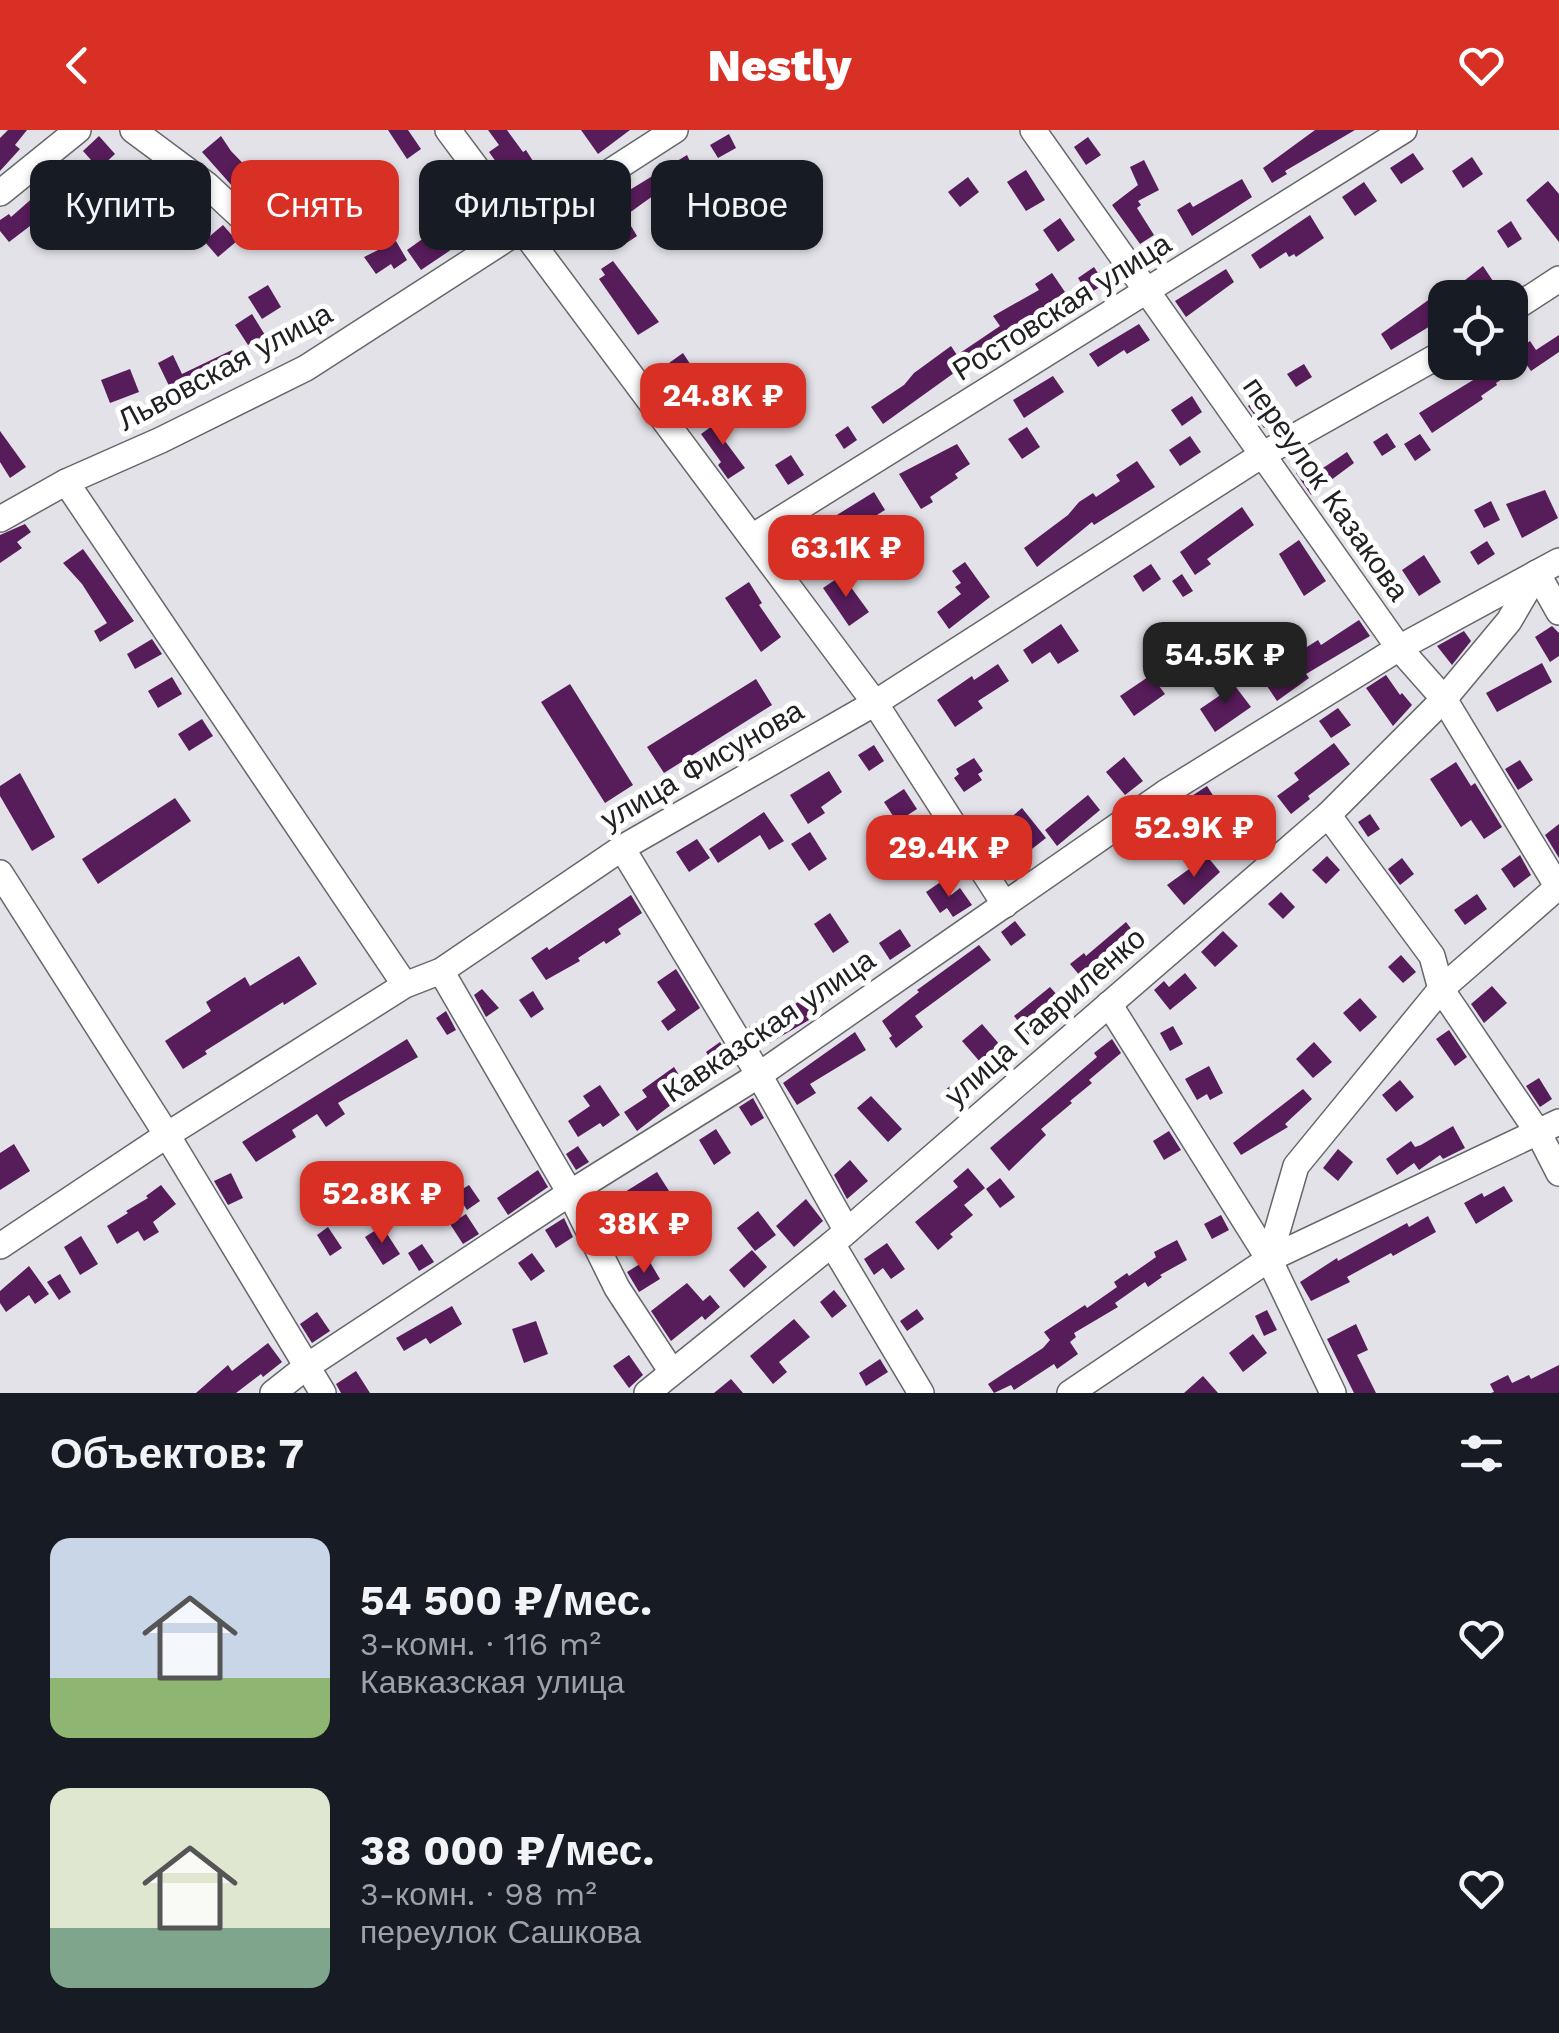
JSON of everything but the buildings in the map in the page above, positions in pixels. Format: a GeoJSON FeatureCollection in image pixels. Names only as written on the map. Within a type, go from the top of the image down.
{"type":"FeatureCollection","features":[{"type":"Feature","properties":{"kind":"street"},"geometry":{"type":"LineString","coordinates":[[0,193],[78,130]]}},
{"type":"Feature","properties":{"kind":"street"},"geometry":{"type":"LineString","coordinates":[[132,130],[208,185],[231,207]]}},
{"type":"Feature","properties":{"kind":"street"},"geometry":{"type":"LineString","coordinates":[[448,130],[470,160]]}},
{"type":"Feature","properties":{"kind":"street","name":"Львовская улица"},"geometry":{"type":"LineString","coordinates":[[628,160],[675,130]]}},
{"type":"Feature","properties":{"kind":"street","name":"переулок Казакова"},"geometry":{"type":"LineString","coordinates":[[1033,130],[1398,648],[1444,699],[1559,887]]}},
{"type":"Feature","properties":{"kind":"street","name":"Ростовская улица"},"geometry":{"type":"LineString","coordinates":[[752,538],[1404,130]]}},
{"type":"Feature","properties":{"kind":"street","name":"Львовская улица"},"geometry":{"type":"LineString","coordinates":[[0,519],[66,482],[306,368],[486,250]]}},
{"type":"Feature","properties":{"kind":"street"},"geometry":{"type":"LineString","coordinates":[[536,250],[875,703],[1005,905]]}},
{"type":"Feature","properties":{"kind":"street"},"geometry":{"type":"LineString","coordinates":[[1528,299],[1559,279]]}},
{"type":"Feature","properties":{"kind":"street","name":"улица Фисунова"},"geometry":{"type":"LineString","coordinates":[[0,1246],[405,985],[440,971],[622,848],[875,703],[1262,455],[1428,362]]}},
{"type":"Feature","properties":{"kind":"street"},"geometry":{"type":"LineString","coordinates":[[66,482],[405,985]]}},
{"type":"Feature","properties":{"kind":"street"},"geometry":{"type":"LineString","coordinates":[[1548,567],[1559,612]]}},
{"type":"Feature","properties":{"kind":"street","name":"Кавказская улица"},"geometry":{"type":"LineString","coordinates":[[273,1393],[306,1367],[570,1193],[759,1076],[1165,793],[1398,648],[1548,567]]}},
{"type":"Feature","properties":{"kind":"street","name":"улица Гавриленко"},"geometry":{"type":"LineString","coordinates":[[647,1393],[839,1237],[1328,815],[1444,699],[1548,567]]}},
{"type":"Feature","properties":{"kind":"street"},"geometry":{"type":"LineString","coordinates":[[1328,815],[1432,956],[1442,989],[1549,1128],[1559,1173]]}},
{"type":"Feature","properties":{"kind":"street"},"geometry":{"type":"LineString","coordinates":[[622,848],[759,1076],[921,1393]]}},
{"type":"Feature","properties":{"kind":"street"},"geometry":{"type":"LineString","coordinates":[[0,872],[167,1135],[323,1393]]}},
{"type":"Feature","properties":{"kind":"street"},"geometry":{"type":"LineString","coordinates":[[1269,1259],[1296,1166],[1442,989],[1559,887]]}},
{"type":"Feature","properties":{"kind":"street"},"geometry":{"type":"LineString","coordinates":[[440,971],[570,1193],[617,1288],[672,1372]]}},
{"type":"Feature","properties":{"kind":"street"},"geometry":{"type":"LineString","coordinates":[[1109,1004],[1269,1259],[1333,1393]]}},
{"type":"Feature","properties":{"kind":"street"},"geometry":{"type":"LineString","coordinates":[[1070,1393],[1269,1259],[1549,1128]]}}]}
